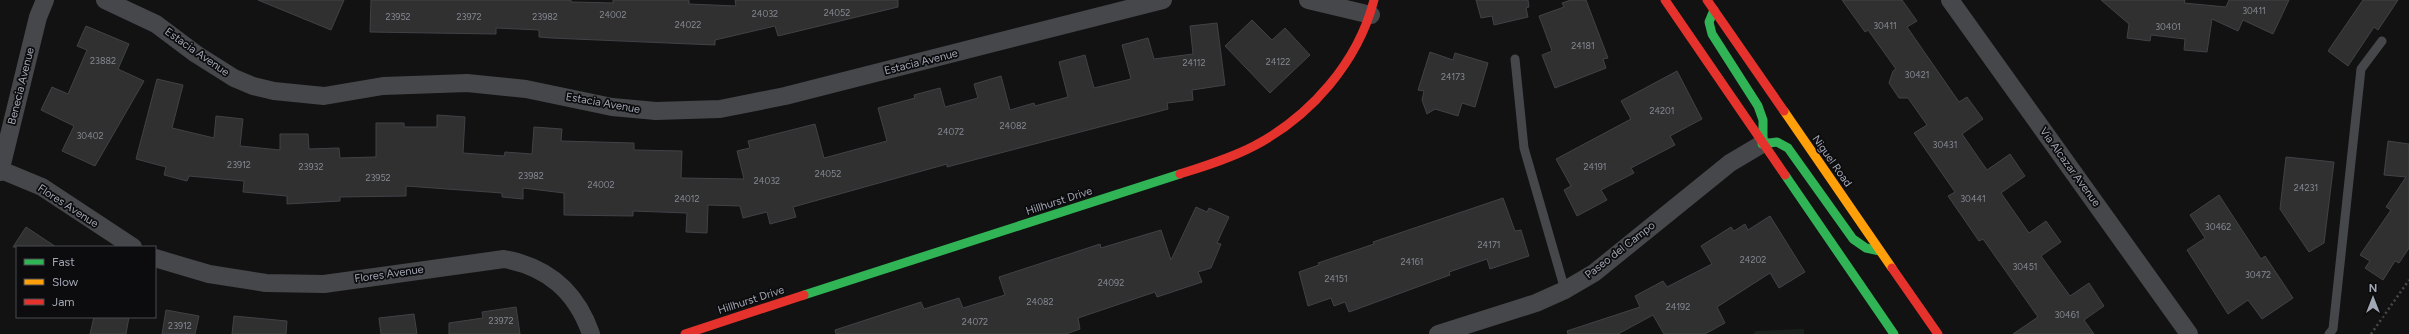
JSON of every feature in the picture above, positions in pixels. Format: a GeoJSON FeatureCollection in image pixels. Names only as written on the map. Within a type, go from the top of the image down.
{"type":"FeatureCollection","features":[{"type":"Feature","properties":{"kind":"main road"},"geometry":{"type":"LineString","coordinates":[[1665,0],[1762,144],[1894,334]]}},
{"type":"Feature","properties":{"kind":"main road","name":"Niguel Road"},"geometry":{"type":"LineString","coordinates":[[1707,0],[1938,334]]}},
{"type":"Feature","properties":{"kind":"main road","name":"Hillhurst Drive"},"geometry":{"type":"LineString","coordinates":[[685,334],[1210,164],[1260,143],[1307,109],[1346,65],[1372,8]]}},
{"type":"Feature","properties":{"kind":"main road"},"geometry":{"type":"LineString","coordinates":[[1714,10],[1710,22],[1712,34],[1758,106],[1763,120],[1762,144]]}},
{"type":"Feature","properties":{"kind":"main road"},"geometry":{"type":"LineString","coordinates":[[1762,144],[1777,142],[1788,148],[1853,239],[1866,248],[1881,251]]}},
{"type":"Feature","properties":{"kind":"street","name":"Benecia Avenue"},"geometry":{"type":"LineString","coordinates":[[0,171],[38,17],[45,0]]}},
{"type":"Feature","properties":{"kind":"street","name":"Estacia Avenue"},"geometry":{"type":"LineString","coordinates":[[105,0],[156,24],[196,54],[234,78],[252,86],[274,91],[324,96],[383,86],[467,83],[526,89],[612,107],[656,111],[720,109],[785,96],[1163,0]]}},
{"type":"Feature","properties":{"kind":"street"},"geometry":{"type":"LineString","coordinates":[[1308,0],[1372,8]]}},
{"type":"Feature","properties":{"kind":"street","name":"Via Alcazar Avenue"},"geometry":{"type":"LineString","coordinates":[[1950,0],[2189,334]]}},
{"type":"Feature","properties":{"kind":"street","name":"Paseo del Campo"},"geometry":{"type":"LineString","coordinates":[[1438,334],[1536,303],[1565,290],[1594,273],[1730,163],[1762,144]]}},
{"type":"Feature","properties":{"kind":"street","name":"Flores Avenue"},"geometry":{"type":"LineString","coordinates":[[0,171],[42,187],[131,246]]}},
{"type":"Feature","properties":{"kind":"street","name":"Flores Avenue"},"geometry":{"type":"LineString","coordinates":[[156,258],[209,274],[266,283],[324,284],[504,259],[527,263],[549,275],[565,290],[578,307],[591,334]]}},
{"type":"Feature","properties":{"kind":"lane"},"geometry":{"type":"LineString","coordinates":[[2329,334],[2333,329],[2361,69],[2382,41]]}},
{"type":"Feature","properties":{"kind":"lane"},"geometry":{"type":"LineString","coordinates":[[1515,59],[1524,148],[1565,290]]}},
{"type":"Feature","properties":{"kind":"path"},"geometry":{"type":"LineString","coordinates":[[2371,334],[2409,280]]}},
{"type":"Feature","properties":{"kind":"shaded area"},"geometry":{"type":"Polygon","coordinates":[[[1804,329],[1804,334],[1753,334],[1756,331],[1804,329]]]}},
{"type":"Feature","properties":{"kind":"building"},"geometry":{"type":"Polygon","coordinates":[[[258,0],[344,0],[331,30],[258,0]]]}},
{"type":"Feature","properties":{"kind":"building"},"geometry":{"type":"Polygon","coordinates":[[[371,0],[571,0],[571,2],[613,3],[613,0],[689,0],[689,4],[736,6],[735,0],[898,0],[898,7],[778,36],[775,26],[715,40],[715,45],[551,38],[539,37],[539,30],[496,28],[496,34],[370,32],[371,0]]]}},
{"type":"Feature","properties":{"kind":"building"},"geometry":{"type":"Polygon","coordinates":[[[1476,0],[1528,0],[1529,7],[1526,8],[1528,17],[1494,25],[1492,16],[1481,18],[1476,0]]]}},
{"type":"Feature","properties":{"kind":"building"},"geometry":{"type":"Polygon","coordinates":[[[1571,0],[1586,0],[1608,58],[1603,59],[1606,68],[1555,88],[1542,55],[1552,51],[1539,16],[1564,7],[1562,3],[1571,0]]]}},
{"type":"Feature","properties":{"kind":"building"},"geometry":{"type":"Polygon","coordinates":[[[1842,0],[1902,0],[1917,21],[1907,27],[1959,102],[1967,97],[1983,119],[1962,134],[1987,170],[2010,154],[2025,176],[2001,193],[2029,233],[2046,221],[2061,242],[2041,256],[2070,296],[2089,283],[2104,306],[2084,320],[2094,334],[2013,334],[2038,317],[1983,239],[1979,241],[1948,196],[1955,192],[1914,133],[1927,125],[1908,98],[1899,98],[1889,83],[1893,71],[1896,69],[1868,30],[1865,32],[1842,0]]]}},
{"type":"Feature","properties":{"kind":"building"},"geometry":{"type":"Polygon","coordinates":[[[2101,0],[2185,0],[2184,3],[2226,7],[2229,0],[2289,0],[2273,34],[2243,20],[2238,31],[2212,19],[2207,52],[2184,50],[2185,39],[2151,35],[2150,41],[2127,38],[2129,24],[2101,0]]]}},
{"type":"Feature","properties":{"kind":"building"},"geometry":{"type":"Polygon","coordinates":[[[2363,0],[2398,0],[2378,30],[2374,27],[2348,66],[2328,51],[2363,0]]]}},
{"type":"Feature","properties":{"kind":"building"},"geometry":{"type":"Polygon","coordinates":[[[1252,20],[1272,40],[1285,28],[1310,55],[1270,93],[1225,46],[1252,20]]]}},
{"type":"Feature","properties":{"kind":"building"},"geometry":{"type":"Polygon","coordinates":[[[1217,23],[1225,85],[1192,90],[1193,100],[1167,103],[1168,109],[947,167],[947,164],[793,207],[796,217],[770,224],[767,212],[743,218],[740,206],[708,205],[707,233],[686,232],[687,213],[633,211],[633,216],[564,215],[564,193],[523,188],[523,199],[502,197],[502,193],[406,186],[406,196],[340,197],[340,201],[287,204],[287,196],[243,192],[244,181],[189,176],[187,181],[164,175],[166,167],[136,159],[157,79],[183,85],[172,128],[214,138],[216,116],[243,119],[240,146],[280,150],[280,134],[308,134],[309,149],[339,148],[340,158],[376,157],[376,123],[404,123],[404,127],[437,127],[437,115],[465,117],[463,153],[504,156],[505,152],[532,154],[534,127],[562,129],[561,141],[634,143],[634,150],[682,151],[681,178],[744,179],[737,151],[750,148],[748,141],[815,124],[824,158],[887,141],[878,108],[915,98],[914,95],[940,88],[945,107],[978,98],[974,84],[1001,76],[1010,110],[1034,103],[1035,106],[1068,97],[1059,62],[1085,55],[1094,88],[1131,79],[1122,45],[1148,38],[1154,59],[1193,54],[1190,26],[1217,23]]]}},
{"type":"Feature","properties":{"kind":"building"},"geometry":{"type":"Polygon","coordinates":[[[86,26],[129,44],[118,69],[144,81],[95,166],[62,151],[74,126],[41,110],[52,87],[68,94],[87,50],[77,46],[86,26]]]}},
{"type":"Feature","properties":{"kind":"building"},"geometry":{"type":"Polygon","coordinates":[[[1430,52],[1453,60],[1455,53],[1488,63],[1475,107],[1462,103],[1458,116],[1435,109],[1427,114],[1422,100],[1424,91],[1418,90],[1430,52]]]}},
{"type":"Feature","properties":{"kind":"building"},"geometry":{"type":"Polygon","coordinates":[[[1677,71],[1702,119],[1670,136],[1675,145],[1631,168],[1634,173],[1601,190],[1607,200],[1577,216],[1564,190],[1571,186],[1556,159],[1631,119],[1621,101],[1677,71]]]}},
{"type":"Feature","properties":{"kind":"building"},"geometry":{"type":"Polygon","coordinates":[[[2388,141],[2409,144],[2409,248],[2399,263],[2395,261],[2383,280],[2365,268],[2370,261],[2360,255],[2391,210],[2386,207],[2406,177],[2384,175],[2388,141]]]}},
{"type":"Feature","properties":{"kind":"building"},"geometry":{"type":"Polygon","coordinates":[[[2286,157],[2334,162],[2324,243],[2309,252],[2280,209],[2286,157]]]}},
{"type":"Feature","properties":{"kind":"building"},"geometry":{"type":"Polygon","coordinates":[[[2219,195],[2261,259],[2265,256],[2293,298],[2262,319],[2248,300],[2228,314],[2187,250],[2205,238],[2190,215],[2219,195]]]}},
{"type":"Feature","properties":{"kind":"building"},"geometry":{"type":"Polygon","coordinates":[[[1503,198],[1515,231],[1521,230],[1529,256],[1490,269],[1487,259],[1449,272],[1450,275],[1349,312],[1345,302],[1334,306],[1331,298],[1308,306],[1299,272],[1319,265],[1318,263],[1374,244],[1373,242],[1503,198]]]}},
{"type":"Feature","properties":{"kind":"building"},"geometry":{"type":"Polygon","coordinates":[[[1196,207],[1207,212],[1209,208],[1229,217],[1217,243],[1221,244],[1211,268],[1198,272],[1202,282],[1157,297],[1155,292],[1078,318],[1080,329],[1066,334],[836,334],[835,330],[921,302],[924,309],[959,298],[963,308],[1005,295],[999,277],[1100,244],[1101,248],[1161,230],[1171,260],[1196,207]]]}},
{"type":"Feature","properties":{"kind":"building"},"geometry":{"type":"Polygon","coordinates":[[[1770,216],[1805,272],[1779,288],[1770,273],[1717,307],[1725,323],[1705,334],[1664,334],[1653,315],[1618,334],[1568,334],[1567,331],[1640,307],[1635,296],[1663,281],[1667,287],[1712,264],[1701,246],[1731,227],[1734,231],[1745,224],[1748,230],[1770,216]]]}},
{"type":"Feature","properties":{"kind":"building"},"geometry":{"type":"Polygon","coordinates":[[[26,227],[54,246],[16,246],[13,247],[26,227]]]}},
{"type":"Feature","properties":{"kind":"building"},"geometry":{"type":"Polygon","coordinates":[[[516,307],[520,334],[449,334],[449,323],[483,318],[482,312],[516,307]]]}},
{"type":"Feature","properties":{"kind":"building"},"geometry":{"type":"Polygon","coordinates":[[[166,310],[199,316],[195,334],[162,334],[166,310]]]}},
{"type":"Feature","properties":{"kind":"building"},"geometry":{"type":"Polygon","coordinates":[[[414,314],[417,334],[381,334],[379,318],[414,314]]]}},
{"type":"Feature","properties":{"kind":"building"},"geometry":{"type":"Polygon","coordinates":[[[234,316],[287,321],[286,334],[232,334],[234,316]]]}},
{"type":"Feature","properties":{"kind":"building"},"geometry":{"type":"Polygon","coordinates":[[[94,318],[129,318],[126,334],[90,334],[94,318]]]}},
{"type":"Feature","properties":{"kind":"traffic: fast"},"geometry":{"type":"LineString","coordinates":[[1714,10],[1709,22],[1712,34],[1758,106],[1763,120],[1763,143]]}},
{"type":"Feature","properties":{"kind":"traffic: fast"},"geometry":{"type":"LineString","coordinates":[[1762,144],[1777,142],[1788,148],[1853,239],[1866,248],[1880,251]]}},
{"type":"Feature","properties":{"kind":"traffic: fast"},"geometry":{"type":"LineString","coordinates":[[804,295],[1180,174]]}},
{"type":"Feature","properties":{"kind":"traffic: fast"},"geometry":{"type":"LineString","coordinates":[[1785,175],[1894,334]]}},
{"type":"Feature","properties":{"kind":"traffic: slow"},"geometry":{"type":"LineString","coordinates":[[1784,111],[1892,268]]}},
{"type":"Feature","properties":{"kind":"traffic: jam"},"geometry":{"type":"LineString","coordinates":[[1180,174],[1227,158],[1254,146],[1275,134],[1313,103],[1344,66],[1357,45],[1367,23],[1374,0]]}},
{"type":"Feature","properties":{"kind":"traffic: jam"},"geometry":{"type":"LineString","coordinates":[[1665,0],[1785,175]]}},
{"type":"Feature","properties":{"kind":"traffic: jam"},"geometry":{"type":"LineString","coordinates":[[1707,0],[1784,111]]}},
{"type":"Feature","properties":{"kind":"traffic: jam"},"geometry":{"type":"LineString","coordinates":[[1892,268],[1938,334]]}},
{"type":"Feature","properties":{"kind":"traffic: jam"},"geometry":{"type":"LineString","coordinates":[[685,334],[804,295]]}}]}
